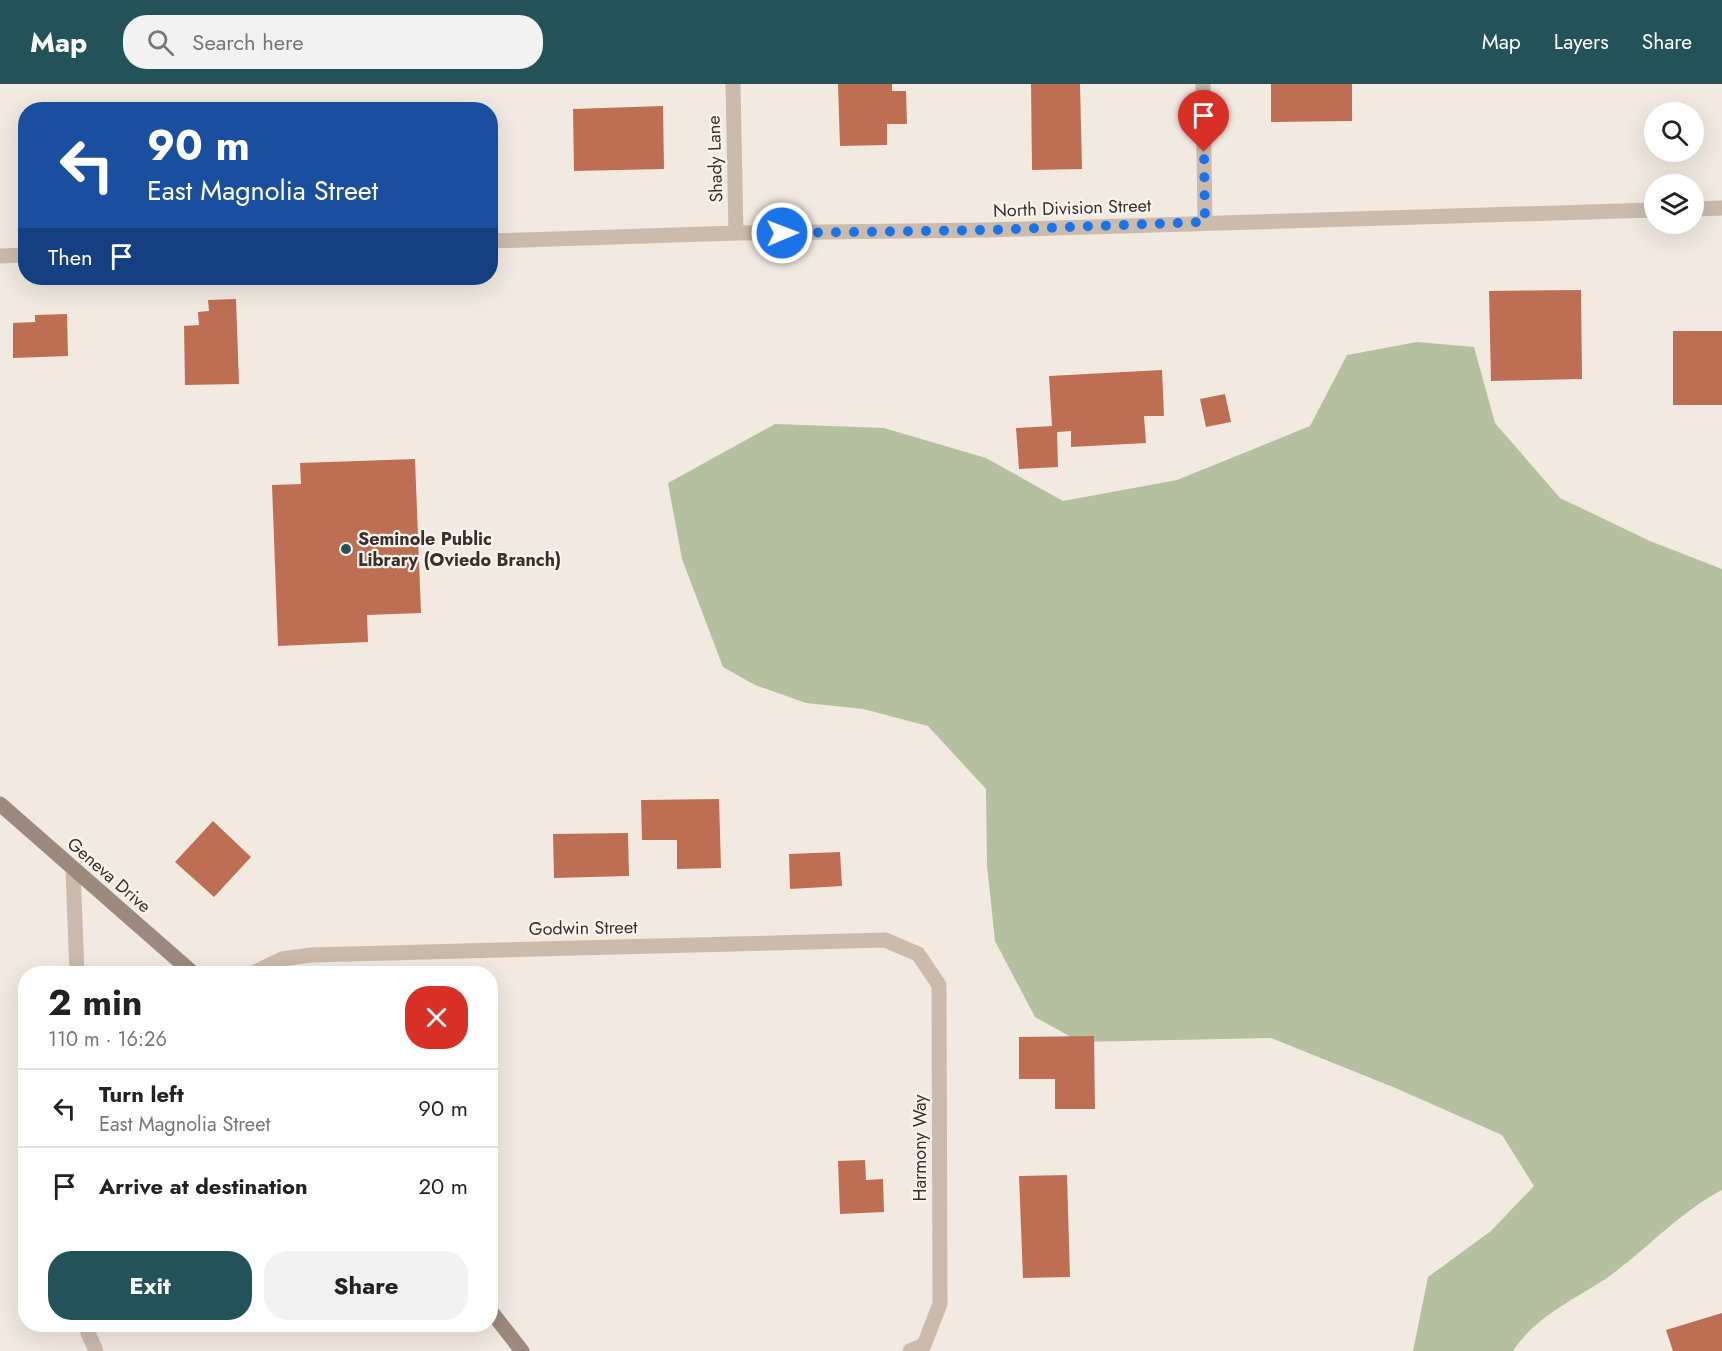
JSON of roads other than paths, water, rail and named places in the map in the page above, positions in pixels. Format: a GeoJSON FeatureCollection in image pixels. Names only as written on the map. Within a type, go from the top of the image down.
{"type":"FeatureCollection","features":[{"type":"Feature","properties":{"kind":"main road","name":"Geneva Drive"},"geometry":{"type":"LineString","coordinates":[[0,804],[185,966]]}},
{"type":"Feature","properties":{"kind":"main road"},"geometry":{"type":"LineString","coordinates":[[498,1320],[522,1351]]}},
{"type":"Feature","properties":{"kind":"street","name":"Shady Lane"},"geometry":{"type":"LineString","coordinates":[[733,84],[736,233]]}},
{"type":"Feature","properties":{"kind":"street"},"geometry":{"type":"LineString","coordinates":[[1203,84],[1205,222]]}},
{"type":"Feature","properties":{"kind":"street"},"geometry":{"type":"LineString","coordinates":[[1704,209],[1722,208]]}},
{"type":"Feature","properties":{"kind":"street","name":"North Division Street"},"geometry":{"type":"LineString","coordinates":[[498,241],[736,233],[988,230],[1644,210]]}},
{"type":"Feature","properties":{"kind":"street"},"geometry":{"type":"LineString","coordinates":[[0,256],[18,255]]}},
{"type":"Feature","properties":{"kind":"street"},"geometry":{"type":"LineString","coordinates":[[74,870],[77,966]]}},
{"type":"Feature","properties":{"kind":"street","name":"Godwin Street"},"geometry":{"type":"LineString","coordinates":[[268,966],[282,959],[311,955],[885,940],[918,954]]}},
{"type":"Feature","properties":{"kind":"street","name":"Harmony Way"},"geometry":{"type":"LineString","coordinates":[[917,1348],[940,1304],[939,985],[918,954]]}},
{"type":"Feature","properties":{"kind":"street"},"geometry":{"type":"LineString","coordinates":[[88,1332],[96,1351]]}},
{"type":"Feature","properties":{"kind":"place","name":"Seminole Public Library (Oviedo Branch)"},"geometry":{"type":"Point","coordinates":[346,549]}}]}
